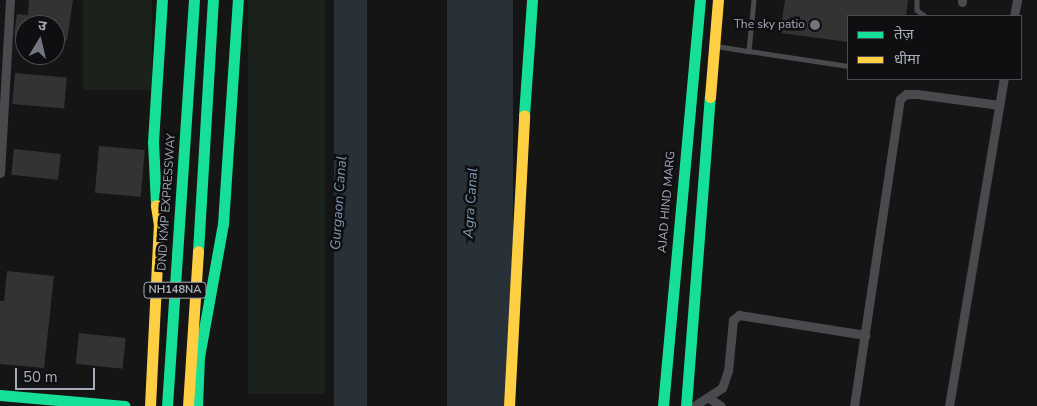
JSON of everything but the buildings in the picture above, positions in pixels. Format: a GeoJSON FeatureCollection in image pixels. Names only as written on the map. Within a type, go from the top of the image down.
{"type":"FeatureCollection","features":[{"type":"Feature","properties":{"kind":"main road"},"geometry":{"type":"LineString","coordinates":[[150,406],[159,224],[153,184],[153,142],[162,0]]}},
{"type":"Feature","properties":{"kind":"main road","name":"DND KMP EXPRESSWAY"},"geometry":{"type":"LineString","coordinates":[[167,406],[194,0]]}},
{"type":"Feature","properties":{"kind":"main road","name":"NH148NA"},"geometry":{"type":"LineString","coordinates":[[188,406],[213,0]]}},
{"type":"Feature","properties":{"kind":"main road"},"geometry":{"type":"LineString","coordinates":[[197,406],[199,357],[223,224],[230,154],[238,0]]}},
{"type":"Feature","properties":{"kind":"main road"},"geometry":{"type":"LineString","coordinates":[[509,406],[515,246],[532,0]]}},
{"type":"Feature","properties":{"kind":"main road","name":"AJAD HIND MARG"},"geometry":{"type":"LineString","coordinates":[[663,406],[700,0]]}},
{"type":"Feature","properties":{"kind":"main road"},"geometry":{"type":"LineString","coordinates":[[686,406],[718,0]]}},
{"type":"Feature","properties":{"kind":"main road"},"geometry":{"type":"LineString","coordinates":[[672,307],[693,309]]}},
{"type":"Feature","properties":{"kind":"main road"},"geometry":{"type":"LineString","coordinates":[[0,395],[124,406]]}},
{"type":"Feature","properties":{"kind":"street"},"geometry":{"type":"LineString","coordinates":[[1014,15],[1017,0]]}},
{"type":"Feature","properties":{"kind":"street"},"geometry":{"type":"LineString","coordinates":[[0,8],[10,4],[0,173]]}},
{"type":"Feature","properties":{"kind":"street"},"geometry":{"type":"LineString","coordinates":[[949,406],[1004,80]]}},
{"type":"Feature","properties":{"kind":"street"},"geometry":{"type":"LineString","coordinates":[[854,406],[900,99],[906,94],[917,94],[999,105]]}},
{"type":"Feature","properties":{"kind":"street"},"geometry":{"type":"LineString","coordinates":[[694,406],[718,393],[726,380],[731,327],[739,315],[865,335]]}},
{"type":"Feature","properties":{"kind":"street"},"geometry":{"type":"LineString","coordinates":[[709,398],[721,406]]}},
{"type":"Feature","properties":{"kind":"lane"},"geometry":{"type":"LineString","coordinates":[[750,51],[754,0]]}},
{"type":"Feature","properties":{"kind":"lane"},"geometry":{"type":"LineString","coordinates":[[917,0],[917,10],[924,15]]}},
{"type":"Feature","properties":{"kind":"lane"},"geometry":{"type":"LineString","coordinates":[[715,46],[847,66]]}},
{"type":"Feature","properties":{"kind":"shaded area"},"geometry":{"type":"Polygon","coordinates":[[[83,0],[152,0],[152,90],[83,90],[83,0]]]}},
{"type":"Feature","properties":{"kind":"shaded area"},"geometry":{"type":"Polygon","coordinates":[[[248,0],[325,0],[325,394],[248,394],[248,0]]]}},
{"type":"Feature","properties":{"kind":"water","name":"Gurgaon Canal"},"geometry":{"type":"Polygon","coordinates":[[[334,0],[367,0],[367,406],[334,406],[334,0]]]}},
{"type":"Feature","properties":{"kind":"water","name":"Agra Canal"},"geometry":{"type":"Polygon","coordinates":[[[447,0],[513,0],[513,406],[447,406],[447,0]]]}},
{"type":"Feature","properties":{"kind":"traffic: fast"},"geometry":{"type":"LineString","coordinates":[[156,205],[153,142],[162,0]]}},
{"type":"Feature","properties":{"kind":"traffic: fast"},"geometry":{"type":"LineString","coordinates":[[167,406],[194,0]]}},
{"type":"Feature","properties":{"kind":"traffic: fast"},"geometry":{"type":"LineString","coordinates":[[198,251],[213,0]]}},
{"type":"Feature","properties":{"kind":"traffic: fast"},"geometry":{"type":"LineString","coordinates":[[197,406],[199,357],[223,224],[238,0]]}},
{"type":"Feature","properties":{"kind":"traffic: fast"},"geometry":{"type":"LineString","coordinates":[[524,115],[532,0]]}},
{"type":"Feature","properties":{"kind":"traffic: fast"},"geometry":{"type":"LineString","coordinates":[[663,406],[700,0]]}},
{"type":"Feature","properties":{"kind":"traffic: fast"},"geometry":{"type":"LineString","coordinates":[[686,406],[710,97]]}},
{"type":"Feature","properties":{"kind":"traffic: fast"},"geometry":{"type":"LineString","coordinates":[[0,395],[125,406]]}},
{"type":"Feature","properties":{"kind":"traffic: slow"},"geometry":{"type":"LineString","coordinates":[[710,97],[718,0]]}},
{"type":"Feature","properties":{"kind":"traffic: slow"},"geometry":{"type":"LineString","coordinates":[[509,406],[524,115]]}},
{"type":"Feature","properties":{"kind":"traffic: slow"},"geometry":{"type":"LineString","coordinates":[[150,406],[159,225],[156,205]]}},
{"type":"Feature","properties":{"kind":"traffic: slow"},"geometry":{"type":"LineString","coordinates":[[188,406],[198,251]]}},
{"type":"Feature","properties":{"kind":"place","name":"The sky patio"},"geometry":{"type":"Point","coordinates":[815,25]}}]}
